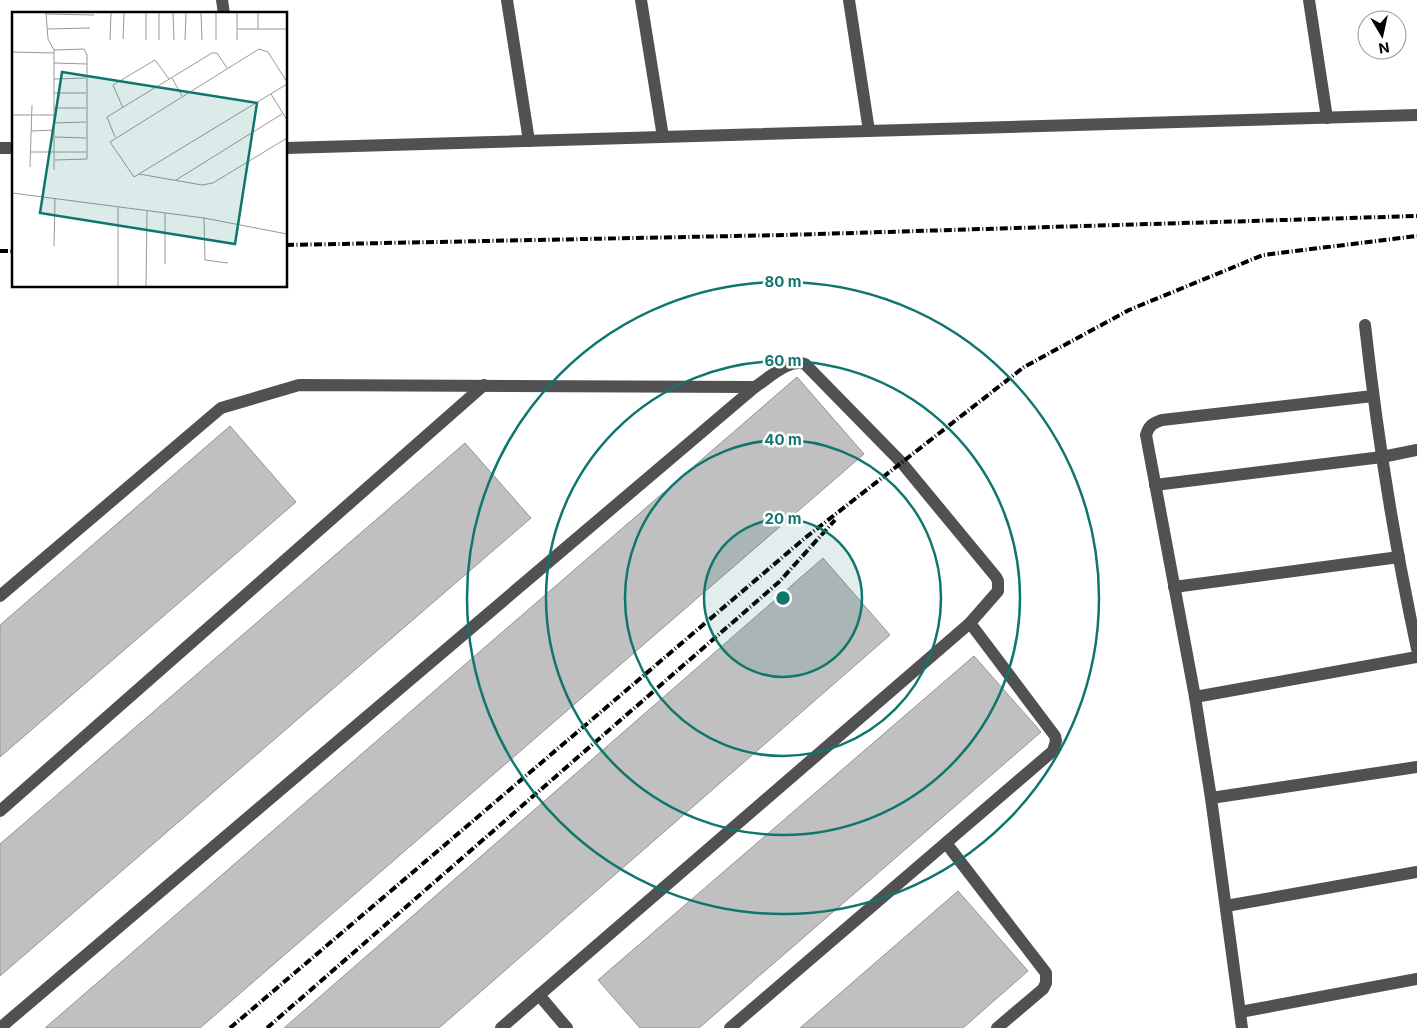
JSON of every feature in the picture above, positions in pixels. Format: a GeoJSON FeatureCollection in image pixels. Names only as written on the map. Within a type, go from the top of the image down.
{"type":"FeatureCollection","features":[{"type":"Feature","properties":{"kind":"street"},"geometry":{"type":"LineString","coordinates":[[507,0],[529,141]]}},
{"type":"Feature","properties":{"kind":"street"},"geometry":{"type":"LineString","coordinates":[[641,0],[663,137]]}},
{"type":"Feature","properties":{"kind":"street"},"geometry":{"type":"LineString","coordinates":[[849,0],[869,131]]}},
{"type":"Feature","properties":{"kind":"street"},"geometry":{"type":"LineString","coordinates":[[1310,0],[1327,118]]}},
{"type":"Feature","properties":{"kind":"street"},"geometry":{"type":"LineString","coordinates":[[288,148],[1417,115]]}},
{"type":"Feature","properties":{"kind":"street"},"geometry":{"type":"LineString","coordinates":[[1365,325],[1382,456],[1399,557],[1412,605],[1417,649]]}},
{"type":"Feature","properties":{"kind":"street"},"geometry":{"type":"LineString","coordinates":[[0,1028],[755,387],[788,364],[806,364],[901,462],[998,581],[998,591],[970,623],[501,1028]]}},
{"type":"Feature","properties":{"kind":"street"},"geometry":{"type":"LineString","coordinates":[[0,596],[221,408],[299,385],[755,387]]}},
{"type":"Feature","properties":{"kind":"street"},"geometry":{"type":"LineString","coordinates":[[0,811],[484,385]]}},
{"type":"Feature","properties":{"kind":"street"},"geometry":{"type":"LineString","coordinates":[[1242,1028],[1211,798],[1195,697],[1146,435],[1154,422],[1162,420],[1373,396]]}},
{"type":"Feature","properties":{"kind":"street"},"geometry":{"type":"LineString","coordinates":[[1155,485],[1417,450]]}},
{"type":"Feature","properties":{"kind":"street"},"geometry":{"type":"LineString","coordinates":[[1174,587],[1399,557]]}},
{"type":"Feature","properties":{"kind":"street"},"geometry":{"type":"LineString","coordinates":[[730,1028],[1053,750],[1056,741],[1052,732],[970,623]]}},
{"type":"Feature","properties":{"kind":"street"},"geometry":{"type":"LineString","coordinates":[[1195,697],[1417,656]]}},
{"type":"Feature","properties":{"kind":"street"},"geometry":{"type":"LineString","coordinates":[[1211,798],[1417,767]]}},
{"type":"Feature","properties":{"kind":"street"},"geometry":{"type":"LineString","coordinates":[[946,843],[1046,973],[1046,983],[1043,989],[997,1028]]}},
{"type":"Feature","properties":{"kind":"street"},"geometry":{"type":"LineString","coordinates":[[1226,906],[1417,872]]}},
{"type":"Feature","properties":{"kind":"street"},"geometry":{"type":"LineString","coordinates":[[1240,1012],[1417,979]]}},
{"type":"Feature","properties":{"kind":"street"},"geometry":{"type":"LineString","coordinates":[[539,995],[567,1028]]}},
{"type":"Feature","properties":{"kind":"building"},"geometry":{"type":"Polygon","coordinates":[[[797,377],[864,454],[200,1028],[45,1028],[797,377]]]}},
{"type":"Feature","properties":{"kind":"building"},"geometry":{"type":"Polygon","coordinates":[[[230,426],[296,502],[0,757],[0,625],[230,426]]]}},
{"type":"Feature","properties":{"kind":"building"},"geometry":{"type":"Polygon","coordinates":[[[465,443],[531,518],[0,976],[0,844],[465,443]]]}},
{"type":"Feature","properties":{"kind":"building"},"geometry":{"type":"Polygon","coordinates":[[[823,558],[890,635],[439,1028],[284,1028],[823,558]]]}},
{"type":"Feature","properties":{"kind":"building"},"geometry":{"type":"Polygon","coordinates":[[[974,656],[1041,732],[699,1028],[640,1028],[598,980],[974,656]]]}},
{"type":"Feature","properties":{"kind":"building"},"geometry":{"type":"Polygon","coordinates":[[[958,891],[1028,971],[963,1028],[800,1028],[958,891]]]}},
{"type":"Feature","properties":{"kind":"railway"},"geometry":{"type":"LineString","coordinates":[[288,245],[784,235],[1417,216]]}},
{"type":"Feature","properties":{"kind":"railway"},"geometry":{"type":"LineString","coordinates":[[230,1028],[805,538],[1024,367],[1129,310],[1263,255],[1417,236]]}},
{"type":"Feature","properties":{"kind":"railway"},"geometry":{"type":"LineString","coordinates":[[0,251],[12,251]]}},
{"type":"Feature","properties":{"kind":"railway"},"geometry":{"type":"LineString","coordinates":[[267,1028],[779,582],[835,520]]}}]}
